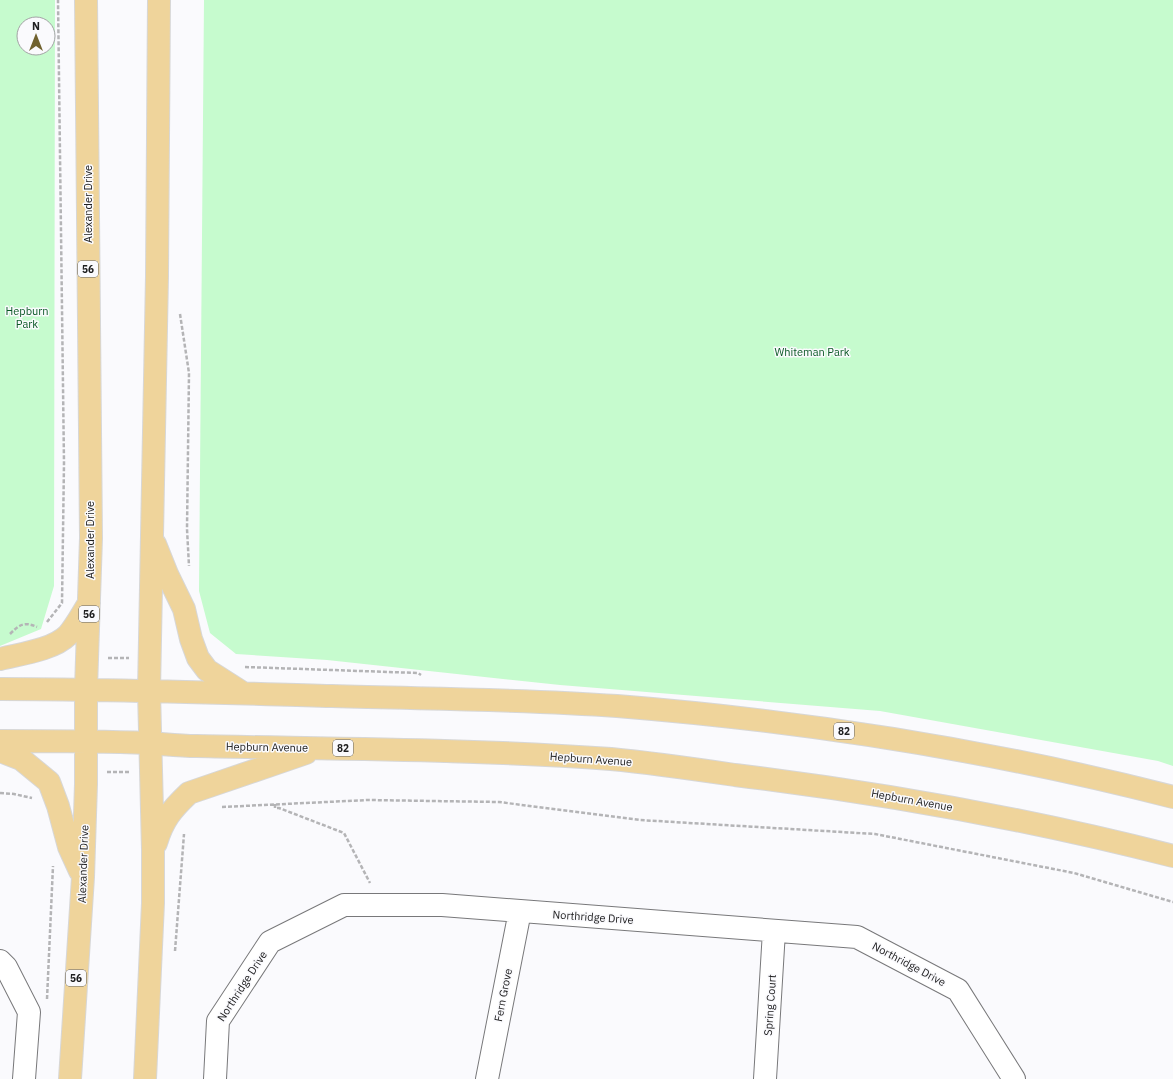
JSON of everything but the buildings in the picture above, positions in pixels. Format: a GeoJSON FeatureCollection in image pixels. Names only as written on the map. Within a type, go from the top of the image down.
{"type":"FeatureCollection","features":[{"type":"Feature","properties":{"kind":"main road","name":"Alexander Drive"},"geometry":{"type":"LineString","coordinates":[[70,1079],[83,877],[86,689],[91,530],[86,0]]}},
{"type":"Feature","properties":{"kind":"main road"},"geometry":{"type":"LineString","coordinates":[[145,1079],[154,850],[150,743],[150,691],[157,276],[159,0]]}},
{"type":"Feature","properties":{"kind":"main road"},"geometry":{"type":"LineString","coordinates":[[152,536],[167,574],[184,609],[191,639],[198,658],[207,670],[243,693]]}},
{"type":"Feature","properties":{"kind":"main road"},"geometry":{"type":"LineString","coordinates":[[0,659],[49,646],[66,636],[76,626],[89,603]]}},
{"type":"Feature","properties":{"kind":"main road","name":"82"},"geometry":{"type":"LineString","coordinates":[[0,689],[86,689],[510,700],[616,706],[723,716],[829,729],[935,746],[1036,765],[1173,798]]}},
{"type":"Feature","properties":{"kind":"main road","name":"Hepburn Avenue"},"geometry":{"type":"LineString","coordinates":[[0,741],[86,741],[192,746],[510,753],[614,760],[814,784],[925,802],[1024,821],[1173,856]]}},
{"type":"Feature","properties":{"kind":"main road"},"geometry":{"type":"LineString","coordinates":[[154,850],[162,826],[174,807],[189,793],[320,748]]}},
{"type":"Feature","properties":{"kind":"main road"},"geometry":{"type":"LineString","coordinates":[[0,751],[21,759],[49,782],[58,806],[69,847],[83,877]]}},
{"type":"Feature","properties":{"kind":"street","name":"Northridge Drive"},"geometry":{"type":"LineString","coordinates":[[214,1079],[218,1021],[270,942],[344,905],[442,905],[857,937],[958,990],[1014,1079]]}},
{"type":"Feature","properties":{"kind":"street","name":"Fern Grove"},"geometry":{"type":"LineString","coordinates":[[487,1079],[520,912]]}},
{"type":"Feature","properties":{"kind":"street","name":"Spring Court"},"geometry":{"type":"LineString","coordinates":[[765,1079],[774,931]]}},
{"type":"Feature","properties":{"kind":"street"},"geometry":{"type":"LineString","coordinates":[[0,962],[6,967],[29,1012],[24,1079]]}},
{"type":"Feature","properties":{"kind":"path"},"geometry":{"type":"LineString","coordinates":[[45,624],[62,603],[64,463],[58,0]]}},
{"type":"Feature","properties":{"kind":"path"},"geometry":{"type":"LineString","coordinates":[[180,311],[189,373],[187,529],[189,568]]}},
{"type":"Feature","properties":{"kind":"path"},"geometry":{"type":"LineString","coordinates":[[239,667],[418,673],[424,676]]}},
{"type":"Feature","properties":{"kind":"path"},"geometry":{"type":"LineString","coordinates":[[85,772],[151,772]]}},
{"type":"Feature","properties":{"kind":"path"},"geometry":{"type":"LineString","coordinates":[[0,794],[14,794],[33,798],[49,782]]}},
{"type":"Feature","properties":{"kind":"path"},"geometry":{"type":"LineString","coordinates":[[221,806],[368,800],[499,802],[640,820],[875,834],[1074,873],[1173,902]]}},
{"type":"Feature","properties":{"kind":"path"},"geometry":{"type":"LineString","coordinates":[[275,804],[275,808],[279,808],[344,833],[370,881],[368,905]]}},
{"type":"Feature","properties":{"kind":"path"},"geometry":{"type":"LineString","coordinates":[[174,958],[186,827]]}},
{"type":"Feature","properties":{"kind":"path"},"geometry":{"type":"LineString","coordinates":[[47,1001],[53,858]]}},
{"type":"Feature","properties":{"kind":"green space","name":"Hepburn Park"},"geometry":{"type":"Polygon","coordinates":[[[0,0],[55,0],[55,16],[16,16],[16,56],[55,56],[54,586],[41,629],[0,646],[0,0]]]}},
{"type":"Feature","properties":{"kind":"green space","name":"Whiteman Park"},"geometry":{"type":"Polygon","coordinates":[[[204,0],[1173,0],[1173,766],[1158,761],[880,711],[560,685],[327,660],[236,654],[210,633],[199,591],[204,0]]]}}]}
